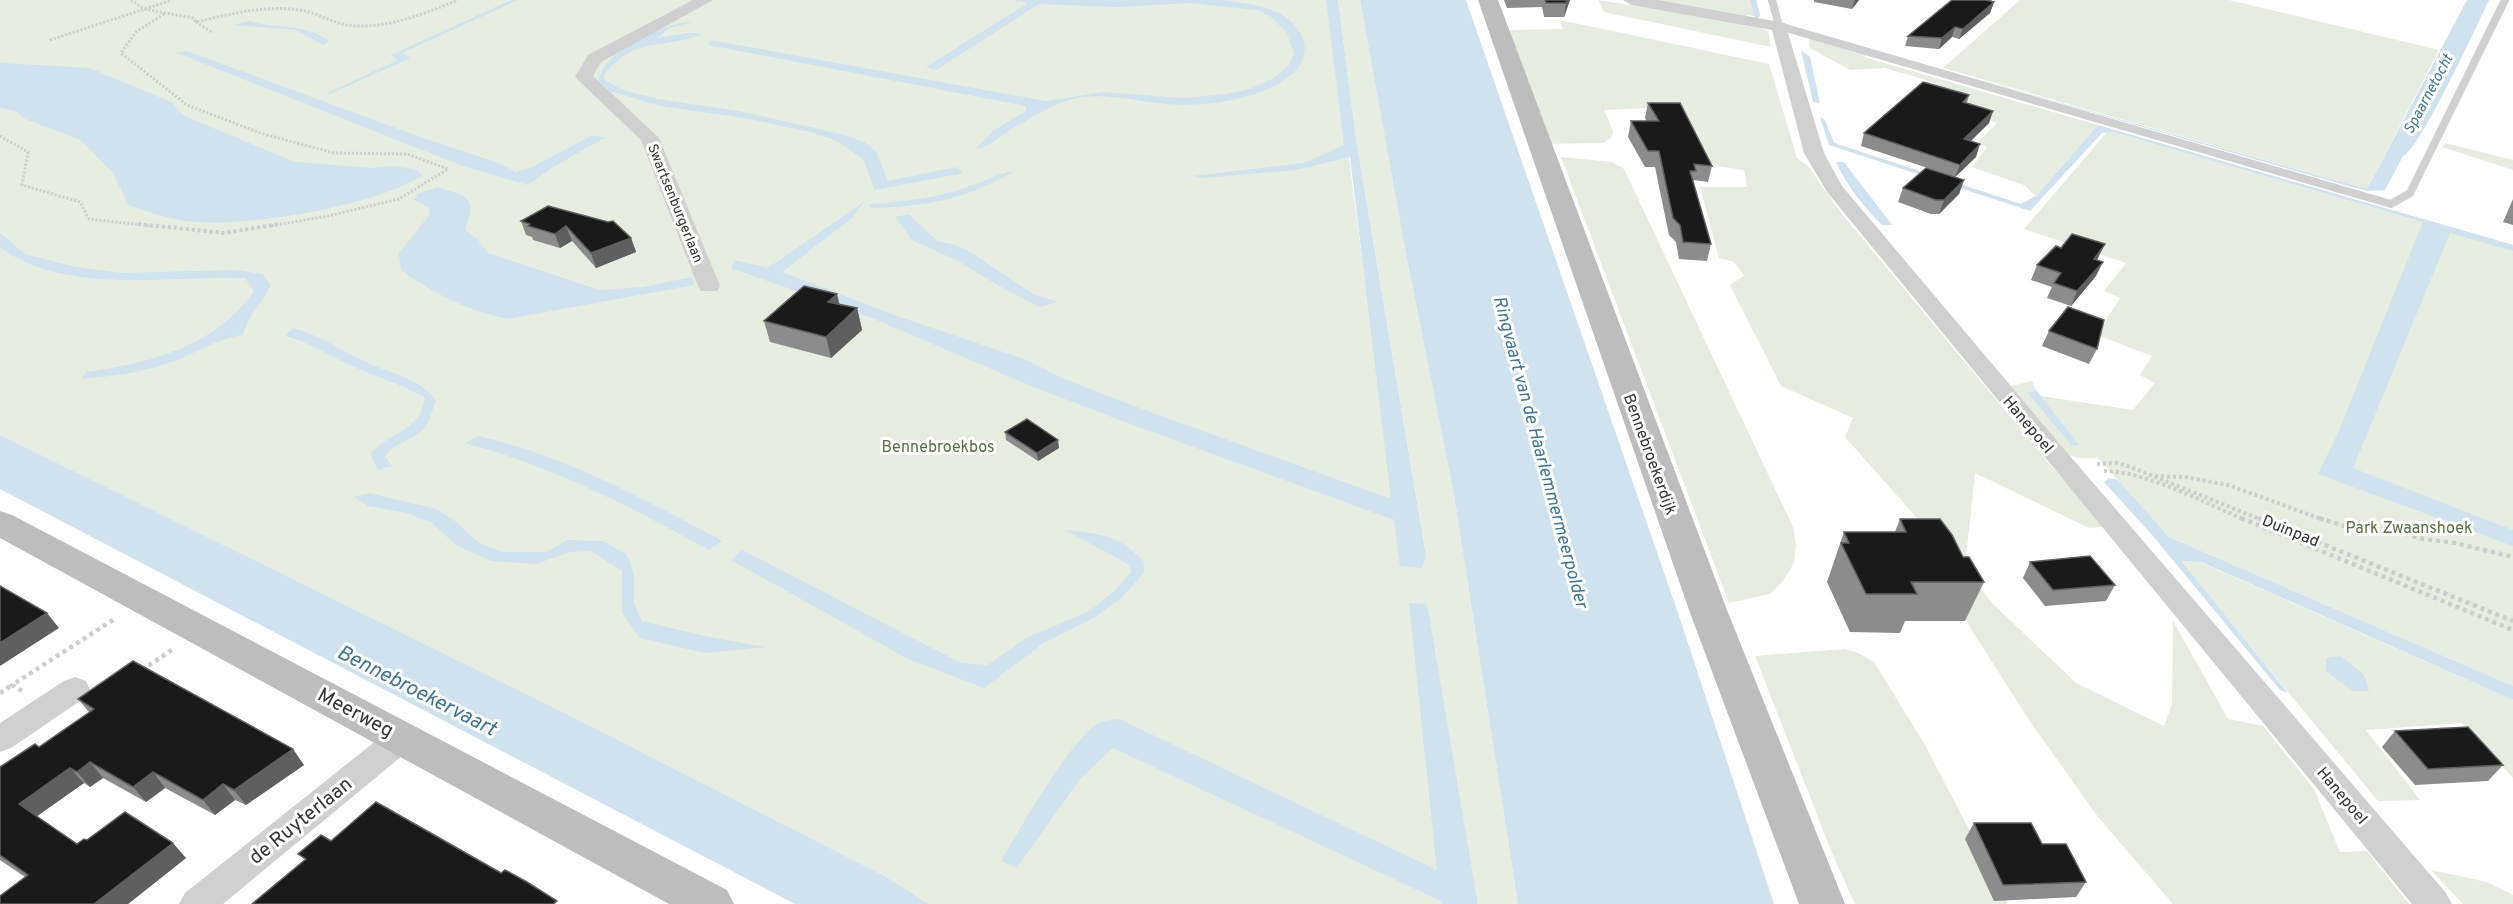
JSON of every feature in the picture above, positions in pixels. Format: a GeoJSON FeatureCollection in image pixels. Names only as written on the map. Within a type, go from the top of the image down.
{"type":"FeatureCollection","features":[{"type":"Feature","properties":{"kind":"street","name":"Swartsenburgerlaan"},"geometry":{"type":"LineString","coordinates":[[705,0],[594,59],[584,77],[650,138],[709,286]]}},
{"type":"Feature","properties":{"kind":"street","name":"Bennebroekerdijk"},"geometry":{"type":"LineString","coordinates":[[1488,0],[1700,588],[1822,904]]}},
{"type":"Feature","properties":{"kind":"street"},"geometry":{"type":"LineString","coordinates":[[1631,0],[1779,26]]}},
{"type":"Feature","properties":{"kind":"street","name":"Hanepoel"},"geometry":{"type":"LineString","coordinates":[[1779,26],[1814,153],[1834,188],[2063,465],[2434,904]]}},
{"type":"Feature","properties":{"kind":"street","name":"Meerweg"},"geometry":{"type":"LineString","coordinates":[[0,523],[403,736],[711,904]]}},
{"type":"Feature","properties":{"kind":"street"},"geometry":{"type":"LineString","coordinates":[[0,739],[75,689]]}},
{"type":"Feature","properties":{"kind":"street","name":"de Ruyterlaan"},"geometry":{"type":"LineString","coordinates":[[197,904],[403,736]]}},
{"type":"Feature","properties":{"kind":"lane"},"geometry":{"type":"LineString","coordinates":[[1772,0],[1779,26],[2391,204],[2410,193],[2505,0]]}},
{"type":"Feature","properties":{"kind":"path"},"geometry":{"type":"LineString","coordinates":[[131,0],[144,9],[193,18],[213,33]]}},
{"type":"Feature","properties":{"kind":"path"},"geometry":{"type":"LineString","coordinates":[[50,40],[172,0]]}},
{"type":"Feature","properties":{"kind":"path"},"geometry":{"type":"LineString","coordinates":[[196,22],[265,9],[302,10],[326,22],[345,26],[369,25],[396,21],[458,0]]}},
{"type":"Feature","properties":{"kind":"path"},"geometry":{"type":"LineString","coordinates":[[0,136],[28,152],[22,185],[80,202],[89,219],[225,233],[328,216],[399,199],[448,169],[407,153],[317,150],[263,134],[187,105],[121,53],[136,32],[164,14]]}},
{"type":"Feature","properties":{"kind":"path","name":"Duinpad"},"geometry":{"type":"LineString","coordinates":[[2063,465],[2117,463],[2513,621]]}},
{"type":"Feature","properties":{"kind":"path"},"geometry":{"type":"LineString","coordinates":[[2513,557],[2455,543],[2423,539],[2397,531],[2350,528],[2304,514],[2228,485],[2185,477],[2151,475],[2143,478],[2513,630]]}},
{"type":"Feature","properties":{"kind":"path"},"geometry":{"type":"LineString","coordinates":[[0,693],[145,600]]}},
{"type":"Feature","properties":{"kind":"path"},"geometry":{"type":"LineString","coordinates":[[140,671],[201,630]]}},
{"type":"Feature","properties":{"kind":"path"},"geometry":{"type":"LineString","coordinates":[[12,685],[49,707]]}},
{"type":"Feature","properties":{"kind":"green space","name":"Bennebroekbos"},"geometry":{"type":"Polygon","coordinates":[[[0,0],[1328,0],[1369,311],[1423,568],[1426,554],[1356,139],[1338,0],[1360,0],[1405,249],[1454,495],[1518,904],[1478,904],[1426,604],[1455,904],[860,904],[0,475],[0,0]]]}},
{"type":"Feature","properties":{"kind":"green space"},"geometry":{"type":"Polygon","coordinates":[[[1598,0],[1753,25],[1768,31],[1771,47],[1604,12],[1598,0]]]}},
{"type":"Feature","properties":{"kind":"green space"},"geometry":{"type":"Polygon","coordinates":[[[1647,0],[1756,0],[1759,10],[1755,16],[1746,15],[1746,17],[1647,0]]]}},
{"type":"Feature","properties":{"kind":"green space"},"geometry":{"type":"Polygon","coordinates":[[[2020,0],[2229,0],[2439,50],[2367,189],[1943,68],[2020,0]]]}},
{"type":"Feature","properties":{"kind":"green space"},"geometry":{"type":"Polygon","coordinates":[[[1560,20],[1769,64],[1797,158],[1808,166],[1842,214],[2052,467],[2105,527],[2089,528],[1975,473],[1965,567],[1990,601],[2076,683],[2164,726],[2172,704],[2173,621],[2228,719],[2263,726],[2314,789],[2340,852],[2367,851],[2409,904],[2173,904],[2098,817],[2029,720],[1971,629],[1916,517],[1845,437],[1853,418],[1781,386],[1730,285],[1744,276],[1734,262],[1719,258],[1700,187],[1747,187],[1744,170],[1696,163],[1672,107],[1604,110],[1613,131],[1612,137],[1603,143],[1545,144],[1504,30],[1563,29],[1560,20]]]}},
{"type":"Feature","properties":{"kind":"green space"},"geometry":{"type":"Polygon","coordinates":[[[1808,31],[1871,49],[1864,57],[2098,125],[2036,196],[2024,185],[1972,167],[1987,147],[1977,143],[1997,123],[1972,115],[1967,97],[1952,89],[1934,94],[1933,82],[1885,68],[1850,70],[1810,48],[1808,31]]]}},
{"type":"Feature","properties":{"kind":"green space","name":"Park Zwaanshoek"},"geometry":{"type":"Polygon","coordinates":[[[2107,132],[2423,222],[2424,219],[2513,245],[2513,686],[2169,537],[2098,458],[2077,458],[2061,451],[2007,387],[2032,381],[2037,391],[2028,392],[2078,445],[2041,396],[2133,410],[2155,383],[2140,375],[2152,356],[2097,335],[2120,298],[2104,291],[2126,263],[2024,229],[2107,132]]]}},
{"type":"Feature","properties":{"kind":"green space"},"geometry":{"type":"Polygon","coordinates":[[[2445,143],[2513,160],[2513,170],[2442,147],[2445,143]]]}},
{"type":"Feature","properties":{"kind":"green space"},"geometry":{"type":"Polygon","coordinates":[[[1561,157],[1612,162],[1624,169],[1793,527],[1796,545],[1794,563],[1783,581],[1770,594],[1729,603],[1561,157]]]}},
{"type":"Feature","properties":{"kind":"green space"},"geometry":{"type":"Polygon","coordinates":[[[2180,561],[2200,562],[2513,700],[2513,778],[2462,723],[2366,730],[2420,800],[2378,801],[2180,561]]]}},
{"type":"Feature","properties":{"kind":"green space"},"geometry":{"type":"Polygon","coordinates":[[[1845,649],[1874,662],[1925,745],[2008,904],[1855,904],[1832,853],[1755,656],[1845,649]]]}},
{"type":"Feature","properties":{"kind":"green space"},"geometry":{"type":"Polygon","coordinates":[[[2431,870],[2487,882],[2513,895],[2513,904],[2463,904],[2431,870]]]}},
{"type":"Feature","properties":{"kind":"water"},"geometry":{"type":"Polygon","coordinates":[[[511,0],[518,0],[402,53],[410,58],[330,94],[327,93],[398,60],[391,55],[511,0]]]}},
{"type":"Feature","properties":{"kind":"water"},"geometry":{"type":"Polygon","coordinates":[[[1012,0],[1223,0],[1248,4],[1281,14],[1299,30],[1305,49],[1301,64],[1291,75],[1278,84],[1252,95],[1224,102],[1194,105],[1103,96],[1078,98],[1052,107],[1010,130],[989,145],[975,149],[993,131],[1026,111],[1026,106],[708,45],[710,41],[716,41],[1046,101],[1102,92],[1183,98],[1226,94],[1250,89],[1274,78],[1288,66],[1294,54],[1287,33],[1270,16],[1257,10],[1191,3],[1117,7],[1039,4],[936,70],[926,67],[1028,3],[1012,0]]]}},
{"type":"Feature","properties":{"kind":"water"},"geometry":{"type":"Polygon","coordinates":[[[1326,0],[1338,0],[1356,139],[1426,555],[1423,568],[1400,566],[1394,520],[1122,421],[1026,384],[872,318],[731,268],[734,260],[768,268],[864,202],[852,218],[782,272],[897,316],[1027,360],[1062,378],[1134,406],[1391,499],[1350,157],[1296,170],[1202,178],[1193,176],[1304,163],[1344,145],[1326,0]]]}},
{"type":"Feature","properties":{"kind":"water","name":"Ringvaart van de Haarlemmermeerpolder"},"geometry":{"type":"Polygon","coordinates":[[[1360,0],[1466,0],[1679,616],[1774,904],[1518,904],[1454,495],[1405,249],[1360,0]]]}},
{"type":"Feature","properties":{"kind":"water","name":"Spaarnetocht"},"geometry":{"type":"Polygon","coordinates":[[[2467,0],[2489,0],[2422,133],[2403,156],[2385,190],[2368,191],[2348,186],[1942,69],[2367,189],[2467,0]]]}},
{"type":"Feature","properties":{"kind":"water"},"geometry":{"type":"Polygon","coordinates":[[[249,21],[309,31],[329,41],[323,45],[296,30],[233,25],[249,21]]]}},
{"type":"Feature","properties":{"kind":"water"},"geometry":{"type":"Polygon","coordinates":[[[683,22],[693,22],[669,28],[657,38],[690,33],[702,34],[639,48],[616,62],[604,75],[605,80],[623,90],[658,99],[739,111],[845,135],[864,142],[876,151],[888,181],[956,167],[964,173],[875,190],[863,159],[837,141],[811,132],[744,118],[661,106],[610,91],[599,81],[602,70],[620,51],[659,30],[683,22]]]}},
{"type":"Feature","properties":{"kind":"water"},"geometry":{"type":"Polygon","coordinates":[[[1801,50],[1810,57],[1820,103],[1813,102],[1801,50]]]}},
{"type":"Feature","properties":{"kind":"water"},"geometry":{"type":"Polygon","coordinates":[[[187,51],[423,138],[499,163],[516,172],[532,167],[591,136],[606,137],[555,166],[528,185],[463,166],[177,53],[187,51]]]}},
{"type":"Feature","properties":{"kind":"water"},"geometry":{"type":"Polygon","coordinates":[[[0,63],[90,68],[173,103],[182,115],[295,162],[372,168],[391,166],[415,169],[423,175],[373,197],[308,213],[274,218],[211,222],[186,221],[164,216],[129,205],[112,172],[81,140],[25,119],[15,111],[0,108],[0,63]]]}},
{"type":"Feature","properties":{"kind":"water"},"geometry":{"type":"Polygon","coordinates":[[[1820,117],[1825,120],[1834,143],[2021,204],[2036,196],[2098,125],[2513,245],[2513,251],[2450,233],[2353,468],[2513,530],[2513,546],[2318,474],[2338,433],[2423,222],[2113,132],[2102,133],[2030,211],[1829,145],[1820,117]]]}},
{"type":"Feature","properties":{"kind":"water"},"geometry":{"type":"Polygon","coordinates":[[[1836,162],[1844,162],[1892,225],[1882,225],[1869,211],[1850,187],[1836,162]]]}},
{"type":"Feature","properties":{"kind":"water"},"geometry":{"type":"Polygon","coordinates":[[[1014,171],[997,181],[945,200],[890,207],[870,208],[869,204],[907,201],[946,194],[1014,171]]]}},
{"type":"Feature","properties":{"kind":"water"},"geometry":{"type":"Polygon","coordinates":[[[437,187],[457,193],[467,199],[470,210],[465,230],[478,240],[488,253],[600,290],[643,287],[692,277],[694,285],[508,319],[465,306],[426,287],[401,270],[399,253],[430,214],[429,208],[414,200],[418,194],[437,187]]]}},
{"type":"Feature","properties":{"kind":"water"},"geometry":{"type":"Polygon","coordinates":[[[909,214],[937,241],[955,245],[972,253],[1033,294],[1058,302],[1040,307],[958,261],[912,240],[895,217],[909,214]]]}},
{"type":"Feature","properties":{"kind":"water"},"geometry":{"type":"Polygon","coordinates":[[[0,233],[25,254],[76,267],[121,273],[237,270],[262,274],[271,285],[248,322],[243,335],[214,343],[179,359],[147,369],[81,379],[86,372],[157,357],[201,339],[238,310],[254,291],[245,278],[118,280],[86,278],[55,272],[26,262],[0,247],[0,233]]]}},
{"type":"Feature","properties":{"kind":"water"},"geometry":{"type":"Polygon","coordinates":[[[293,328],[412,381],[429,392],[436,400],[429,421],[422,431],[388,452],[385,457],[392,466],[378,470],[370,454],[417,418],[425,398],[311,345],[285,336],[293,328]]]}},
{"type":"Feature","properties":{"kind":"water"},"geometry":{"type":"Polygon","coordinates":[[[2037,391],[2079,445],[2071,445],[2027,392],[2037,391]]]}},
{"type":"Feature","properties":{"kind":"water","name":"Bennebroekervaart"},"geometry":{"type":"Polygon","coordinates":[[[0,435],[572,717],[886,877],[928,904],[795,904],[0,489],[0,435]]]}},
{"type":"Feature","properties":{"kind":"water"},"geometry":{"type":"Polygon","coordinates":[[[479,436],[542,455],[604,480],[722,541],[709,550],[590,489],[529,464],[465,443],[479,436]]]}},
{"type":"Feature","properties":{"kind":"water"},"geometry":{"type":"Polygon","coordinates":[[[2109,478],[2118,480],[2169,537],[2513,686],[2513,700],[2201,562],[2181,561],[2288,693],[2280,690],[2153,536],[2104,482],[2109,478]]]}},
{"type":"Feature","properties":{"kind":"water"},"geometry":{"type":"Polygon","coordinates":[[[369,493],[436,509],[455,521],[479,543],[503,552],[547,552],[567,540],[603,541],[627,555],[634,574],[634,603],[642,621],[709,637],[766,647],[705,653],[640,638],[622,613],[622,571],[591,551],[570,552],[536,564],[491,561],[456,545],[432,523],[407,513],[368,506],[354,497],[369,493]]]}},
{"type":"Feature","properties":{"kind":"water"},"geometry":{"type":"Polygon","coordinates":[[[1065,530],[1099,534],[1117,541],[1144,562],[1144,573],[1121,598],[1095,617],[1045,642],[984,688],[908,659],[731,560],[742,550],[961,663],[988,665],[1026,638],[1090,611],[1114,591],[1131,572],[1130,565],[1065,530]]]}},
{"type":"Feature","properties":{"kind":"water"},"geometry":{"type":"Polygon","coordinates":[[[1409,603],[1427,604],[1478,904],[1442,904],[1441,901],[1113,748],[1080,779],[1017,868],[1001,861],[1047,785],[1077,744],[1090,729],[1101,722],[1119,719],[1437,870],[1409,603]]]}},
{"type":"Feature","properties":{"kind":"water"},"geometry":{"type":"Polygon","coordinates":[[[2341,656],[2364,675],[2369,691],[2353,691],[2326,671],[2326,658],[2341,656]]]}},
{"type":"Feature","properties":{"kind":"building"},"geometry":{"type":"Polygon","coordinates":[[[1545,0],[1567,0],[1566,3],[1546,3],[1545,0]]]}},
{"type":"Feature","properties":{"kind":"building"},"geometry":{"type":"Polygon","coordinates":[[[1952,0],[1994,2],[1963,29],[1955,27],[1942,38],[1908,36],[1952,0]]]}},
{"type":"Feature","properties":{"kind":"building"},"geometry":{"type":"Polygon","coordinates":[[[1923,82],[1969,95],[1963,102],[1993,111],[1964,139],[1980,144],[1960,165],[1864,133],[1923,82]]]}},
{"type":"Feature","properties":{"kind":"building"},"geometry":{"type":"Polygon","coordinates":[[[1648,103],[1680,103],[1712,166],[1694,164],[1696,171],[1690,171],[1711,244],[1683,242],[1680,225],[1673,218],[1659,151],[1648,151],[1631,121],[1659,121],[1648,103]]]}},
{"type":"Feature","properties":{"kind":"building"},"geometry":{"type":"Polygon","coordinates":[[[1926,168],[1964,180],[1944,200],[1936,200],[1903,188],[1926,168]]]}},
{"type":"Feature","properties":{"kind":"building"},"geometry":{"type":"Polygon","coordinates":[[[548,206],[608,222],[613,221],[631,238],[591,253],[566,226],[555,234],[528,226],[530,224],[521,221],[548,206]]]}},
{"type":"Feature","properties":{"kind":"building"},"geometry":{"type":"Polygon","coordinates":[[[2072,234],[2105,244],[2094,259],[2103,262],[2077,291],[2054,283],[2061,273],[2037,265],[2056,246],[2061,248],[2072,234]]]}},
{"type":"Feature","properties":{"kind":"building"},"geometry":{"type":"Polygon","coordinates":[[[804,286],[837,294],[828,302],[857,308],[826,337],[764,321],[804,286]]]}},
{"type":"Feature","properties":{"kind":"building"},"geometry":{"type":"Polygon","coordinates":[[[2068,307],[2104,320],[2097,349],[2049,331],[2068,307]]]}},
{"type":"Feature","properties":{"kind":"building"},"geometry":{"type":"Polygon","coordinates":[[[1027,419],[1058,440],[1037,453],[1005,432],[1027,419]]]}},
{"type":"Feature","properties":{"kind":"building"},"geometry":{"type":"Polygon","coordinates":[[[1900,519],[1940,519],[1952,535],[1963,557],[1969,557],[1984,582],[1911,582],[1917,594],[1866,594],[1841,543],[1849,543],[1844,532],[1906,532],[1900,519]]]}},
{"type":"Feature","properties":{"kind":"building"},"geometry":{"type":"Polygon","coordinates":[[[2090,556],[2115,585],[2053,590],[2030,562],[2090,556]]]}},
{"type":"Feature","properties":{"kind":"building"},"geometry":{"type":"Polygon","coordinates":[[[0,586],[47,613],[0,643],[0,586]]]}},
{"type":"Feature","properties":{"kind":"building"},"geometry":{"type":"Polygon","coordinates":[[[133,661],[293,749],[234,790],[223,784],[203,800],[153,772],[133,787],[90,762],[77,772],[70,768],[19,804],[77,844],[84,839],[87,840],[125,812],[173,843],[94,904],[0,904],[0,896],[28,875],[0,855],[0,767],[35,744],[39,747],[94,709],[78,699],[133,661]]]}},
{"type":"Feature","properties":{"kind":"building"},"geometry":{"type":"Polygon","coordinates":[[[2468,727],[2503,765],[2428,769],[2395,731],[2468,727]]]}},
{"type":"Feature","properties":{"kind":"building"},"geometry":{"type":"Polygon","coordinates":[[[376,802],[501,873],[505,870],[557,901],[553,904],[252,904],[306,859],[298,854],[321,835],[331,841],[376,802]]]}},
{"type":"Feature","properties":{"kind":"building"},"geometry":{"type":"Polygon","coordinates":[[[1974,823],[2031,823],[2042,844],[2066,844],[2086,882],[2003,885],[1974,823]]]}},
{"type":"Feature","properties":{"kind":"waterway"},"geometry":{"type":"LineString","coordinates":[[1753,0],[1757,15]]}}]}
